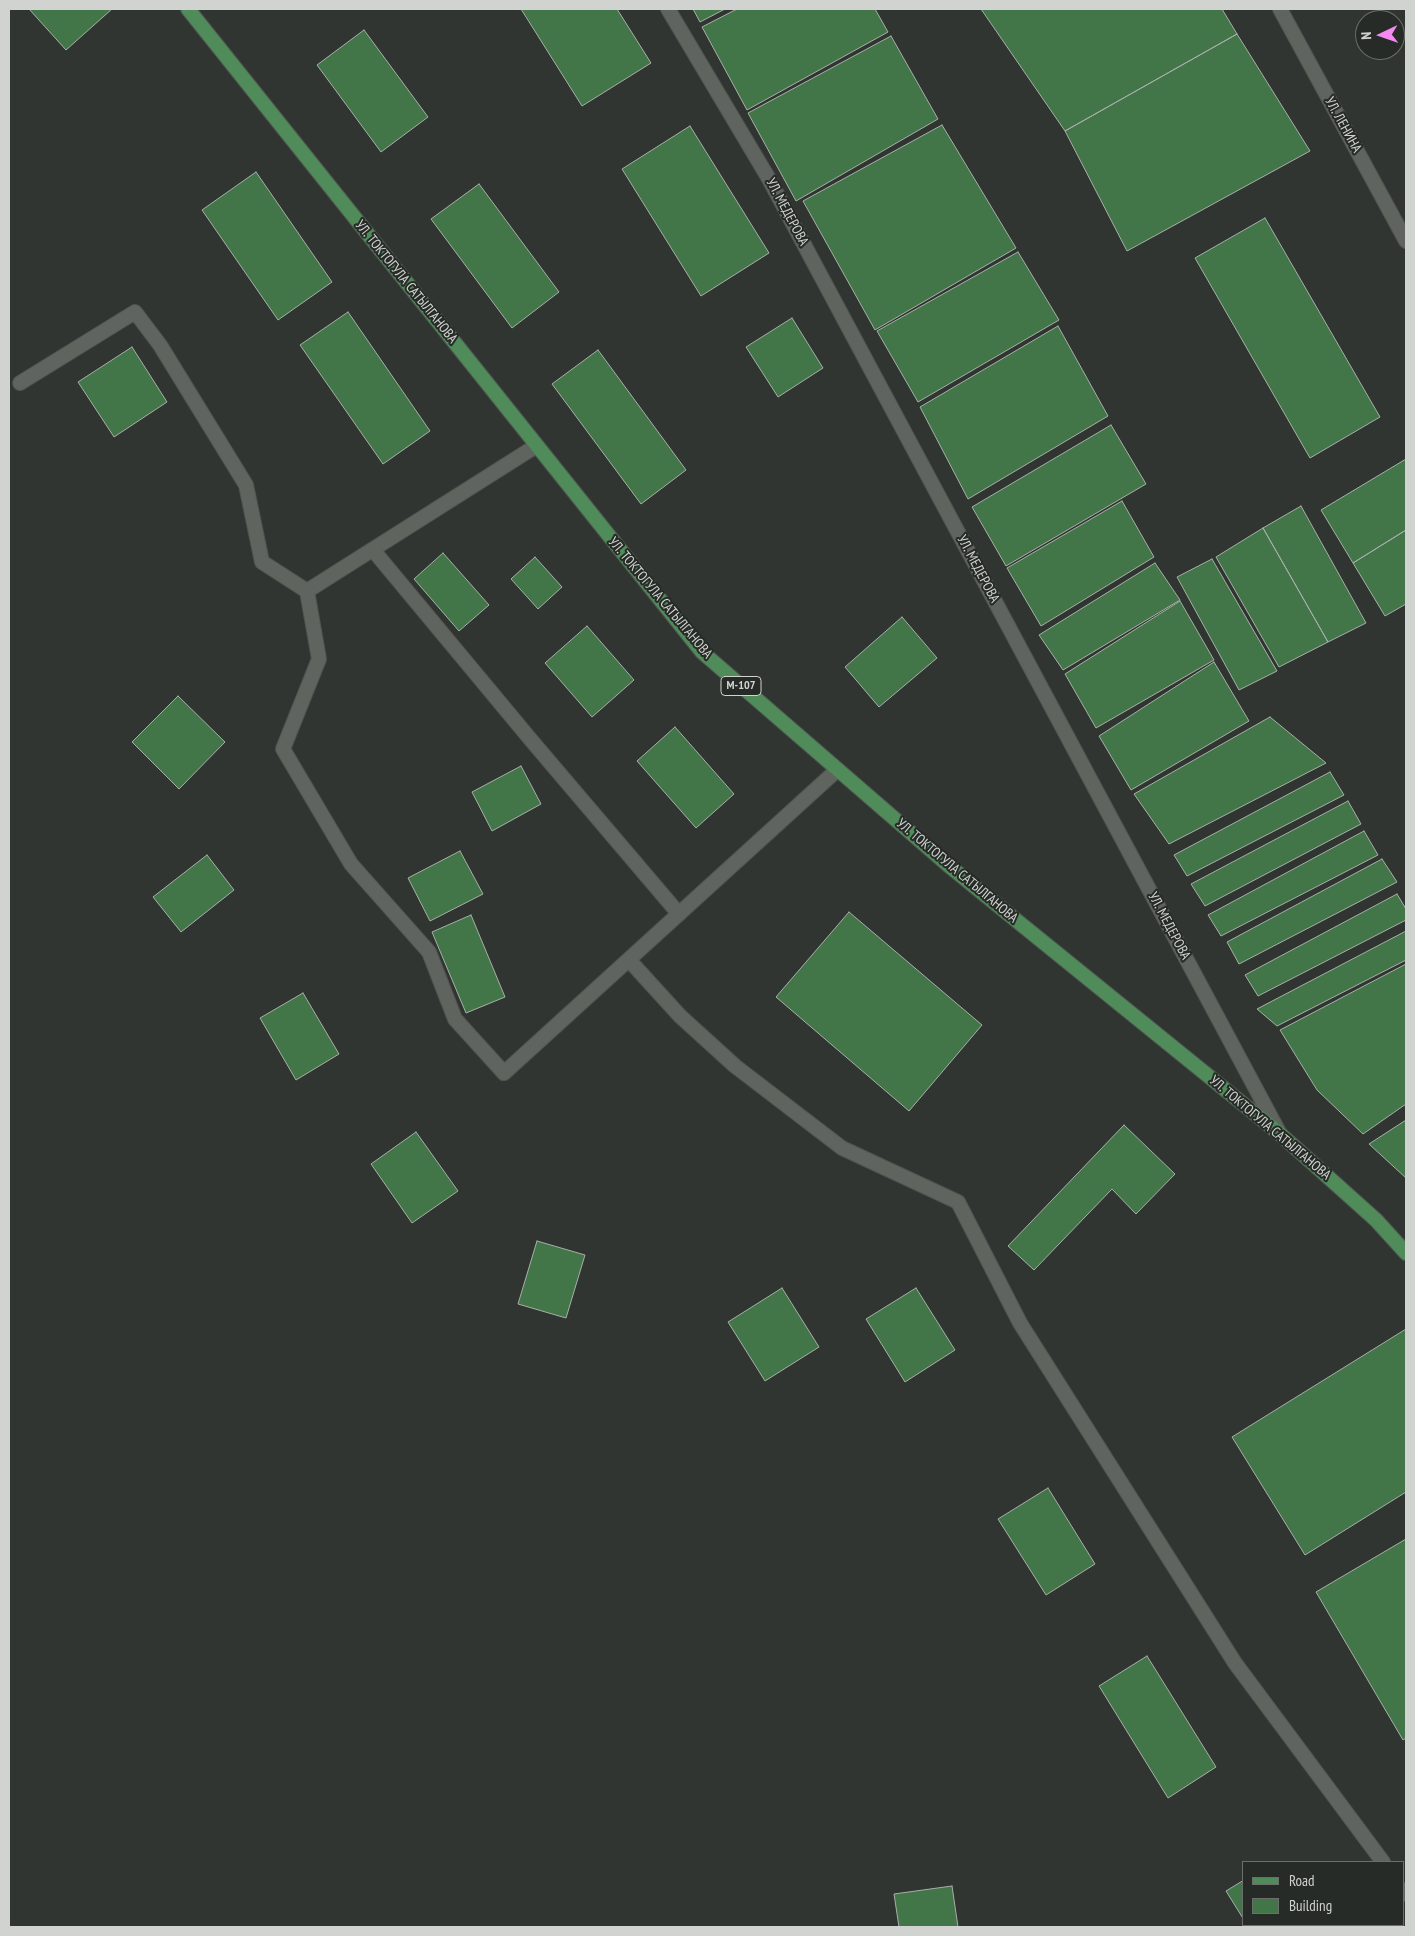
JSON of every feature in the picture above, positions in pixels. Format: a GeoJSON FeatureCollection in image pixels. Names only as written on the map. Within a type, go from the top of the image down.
{"type":"FeatureCollection","features":[{"type":"Feature","properties":{"kind":"main road","name":"УЛ. ТОКТОГУЛА САТЫЛГАНОВА"},"geometry":{"type":"LineString","coordinates":[[188,9],[702,652],[948,865],[1280,1134],[1376,1220],[1406,1253]]}},
{"type":"Feature","properties":{"kind":"street","name":"УЛ. МЕДЕРОВА"},"geometry":{"type":"LineString","coordinates":[[668,9],[769,178],[1280,1134]]}},
{"type":"Feature","properties":{"kind":"street","name":"УЛ. ЛЕНИНА"},"geometry":{"type":"LineString","coordinates":[[1280,9],[1406,241]]}},
{"type":"Feature","properties":{"kind":"street"},"geometry":{"type":"LineString","coordinates":[[20,383],[135,312],[160,345],[246,485],[262,562],[307,591],[318,659],[283,749],[351,864],[429,952],[455,1018],[504,1073],[837,770]]}},
{"type":"Feature","properties":{"kind":"street"},"geometry":{"type":"LineString","coordinates":[[307,591],[536,446]]}},
{"type":"Feature","properties":{"kind":"street"},"geometry":{"type":"LineString","coordinates":[[373,550],[530,740],[679,914]]}},
{"type":"Feature","properties":{"kind":"street"},"geometry":{"type":"LineString","coordinates":[[629,960],[680,1016],[734,1066],[842,1148],[958,1202],[1020,1323],[1235,1663],[1382,1861]]}},
{"type":"Feature","properties":{"kind":"building"},"geometry":{"type":"Polygon","coordinates":[[[29,9],[112,9],[66,50],[29,9]]]}},
{"type":"Feature","properties":{"kind":"building"},"geometry":{"type":"Polygon","coordinates":[[[521,9],[617,9],[651,63],[582,106],[521,9]]]}},
{"type":"Feature","properties":{"kind":"building"},"geometry":{"type":"Polygon","coordinates":[[[693,9],[725,9],[700,22],[693,9]]]}},
{"type":"Feature","properties":{"kind":"building"},"geometry":{"type":"Polygon","coordinates":[[[737,9],[875,9],[888,32],[747,110],[702,27],[737,9]]]}},
{"type":"Feature","properties":{"kind":"building"},"geometry":{"type":"Polygon","coordinates":[[[981,9],[1222,9],[1237,34],[1065,131],[981,9]]]}},
{"type":"Feature","properties":{"kind":"building"},"geometry":{"type":"Polygon","coordinates":[[[364,30],[428,117],[381,152],[317,65],[364,30]]]}},
{"type":"Feature","properties":{"kind":"building"},"geometry":{"type":"Polygon","coordinates":[[[1237,34],[1310,151],[1127,251],[1065,131],[1237,34]]]}},
{"type":"Feature","properties":{"kind":"building"},"geometry":{"type":"Polygon","coordinates":[[[891,36],[938,119],[796,201],[748,113],[891,36]]]}},
{"type":"Feature","properties":{"kind":"building"},"geometry":{"type":"Polygon","coordinates":[[[942,125],[1016,248],[875,330],[803,201],[942,125]]]}},
{"type":"Feature","properties":{"kind":"building"},"geometry":{"type":"Polygon","coordinates":[[[690,126],[769,253],[701,296],[622,169],[690,126]]]}},
{"type":"Feature","properties":{"kind":"building"},"geometry":{"type":"Polygon","coordinates":[[[256,172],[332,282],[278,320],[202,210],[256,172]]]}},
{"type":"Feature","properties":{"kind":"building"},"geometry":{"type":"Polygon","coordinates":[[[479,184],[559,292],[512,328],[431,219],[479,184]]]}},
{"type":"Feature","properties":{"kind":"building"},"geometry":{"type":"Polygon","coordinates":[[[1265,218],[1380,417],[1310,458],[1195,258],[1265,218]]]}},
{"type":"Feature","properties":{"kind":"building"},"geometry":{"type":"Polygon","coordinates":[[[1018,252],[1059,320],[918,402],[877,331],[1018,252]]]}},
{"type":"Feature","properties":{"kind":"building"},"geometry":{"type":"Polygon","coordinates":[[[348,312],[430,431],[383,464],[300,345],[348,312]]]}},
{"type":"Feature","properties":{"kind":"building"},"geometry":{"type":"Polygon","coordinates":[[[792,318],[823,368],[778,397],[746,347],[792,318]]]}},
{"type":"Feature","properties":{"kind":"building"},"geometry":{"type":"Polygon","coordinates":[[[1058,326],[1108,416],[968,499],[920,407],[1058,326]]]}},
{"type":"Feature","properties":{"kind":"building"},"geometry":{"type":"Polygon","coordinates":[[[132,347],[167,402],[114,437],[78,382],[132,347]]]}},
{"type":"Feature","properties":{"kind":"building"},"geometry":{"type":"Polygon","coordinates":[[[598,350],[686,470],[641,504],[552,384],[598,350]]]}},
{"type":"Feature","properties":{"kind":"building"},"geometry":{"type":"Polygon","coordinates":[[[1111,425],[1146,484],[1006,566],[972,507],[1111,425]]]}},
{"type":"Feature","properties":{"kind":"building"},"geometry":{"type":"Polygon","coordinates":[[[1406,459],[1406,530],[1353,563],[1321,510],[1406,459]]]}},
{"type":"Feature","properties":{"kind":"building"},"geometry":{"type":"Polygon","coordinates":[[[1122,501],[1154,557],[1041,626],[1007,568],[1122,501]]]}},
{"type":"Feature","properties":{"kind":"building"},"geometry":{"type":"Polygon","coordinates":[[[1301,506],[1366,623],[1328,642],[1263,528],[1301,506]]]}},
{"type":"Feature","properties":{"kind":"building"},"geometry":{"type":"Polygon","coordinates":[[[1263,528],[1328,642],[1279,667],[1216,557],[1263,528]]]}},
{"type":"Feature","properties":{"kind":"building"},"geometry":{"type":"Polygon","coordinates":[[[1406,530],[1406,604],[1385,616],[1353,563],[1406,530]]]}},
{"type":"Feature","properties":{"kind":"building"},"geometry":{"type":"Polygon","coordinates":[[[443,553],[489,605],[459,631],[414,579],[443,553]]]}},
{"type":"Feature","properties":{"kind":"building"},"geometry":{"type":"Polygon","coordinates":[[[535,557],[562,587],[538,609],[511,579],[535,557]]]}},
{"type":"Feature","properties":{"kind":"building"},"geometry":{"type":"Polygon","coordinates":[[[1212,559],[1277,671],[1239,690],[1177,577],[1212,559]]]}},
{"type":"Feature","properties":{"kind":"building"},"geometry":{"type":"Polygon","coordinates":[[[1155,563],[1180,600],[1063,670],[1039,635],[1155,563]]]}},
{"type":"Feature","properties":{"kind":"building"},"geometry":{"type":"Polygon","coordinates":[[[1180,601],[1214,660],[1096,728],[1065,674],[1180,601]]]}},
{"type":"Feature","properties":{"kind":"building"},"geometry":{"type":"Polygon","coordinates":[[[902,617],[937,658],[879,707],[845,667],[902,617]]]}},
{"type":"Feature","properties":{"kind":"building"},"geometry":{"type":"Polygon","coordinates":[[[587,626],[634,680],[592,717],[545,663],[587,626]]]}},
{"type":"Feature","properties":{"kind":"building"},"geometry":{"type":"Polygon","coordinates":[[[1214,662],[1249,721],[1131,790],[1099,736],[1214,662]]]}},
{"type":"Feature","properties":{"kind":"building"},"geometry":{"type":"Polygon","coordinates":[[[178,696],[225,742],[179,789],[132,742],[178,696]]]}},
{"type":"Feature","properties":{"kind":"building"},"geometry":{"type":"Polygon","coordinates":[[[1270,717],[1326,763],[1169,844],[1134,794],[1270,717]]]}},
{"type":"Feature","properties":{"kind":"building"},"geometry":{"type":"Polygon","coordinates":[[[675,727],[734,794],[696,828],[637,761],[675,727]]]}},
{"type":"Feature","properties":{"kind":"building"},"geometry":{"type":"Polygon","coordinates":[[[521,766],[541,804],[492,831],[472,792],[521,766]]]}},
{"type":"Feature","properties":{"kind":"building"},"geometry":{"type":"Polygon","coordinates":[[[1330,772],[1344,795],[1187,876],[1174,855],[1330,772]]]}},
{"type":"Feature","properties":{"kind":"building"},"geometry":{"type":"Polygon","coordinates":[[[1348,801],[1361,824],[1205,906],[1191,884],[1348,801]]]}},
{"type":"Feature","properties":{"kind":"building"},"geometry":{"type":"Polygon","coordinates":[[[1364,831],[1378,855],[1221,936],[1208,915],[1364,831]]]}},
{"type":"Feature","properties":{"kind":"building"},"geometry":{"type":"Polygon","coordinates":[[[460,851],[483,894],[430,921],[408,878],[460,851]]]}},
{"type":"Feature","properties":{"kind":"building"},"geometry":{"type":"Polygon","coordinates":[[[207,855],[234,890],[181,932],[153,897],[207,855]]]}},
{"type":"Feature","properties":{"kind":"building"},"geometry":{"type":"Polygon","coordinates":[[[1382,859],[1397,882],[1239,964],[1227,942],[1382,859]]]}},
{"type":"Feature","properties":{"kind":"building"},"geometry":{"type":"Polygon","coordinates":[[[1397,894],[1406,909],[1406,920],[1258,996],[1245,975],[1397,894]]]}},
{"type":"Feature","properties":{"kind":"building"},"geometry":{"type":"Polygon","coordinates":[[[849,912],[982,1025],[909,1111],[776,997],[849,912]]]}},
{"type":"Feature","properties":{"kind":"building"},"geometry":{"type":"Polygon","coordinates":[[[471,915],[505,997],[466,1013],[432,932],[471,915]]]}},
{"type":"Feature","properties":{"kind":"building"},"geometry":{"type":"Polygon","coordinates":[[[1406,931],[1406,960],[1277,1026],[1257,1009],[1406,931]]]}},
{"type":"Feature","properties":{"kind":"building"},"geometry":{"type":"Polygon","coordinates":[[[1406,964],[1406,1104],[1363,1134],[1317,1090],[1280,1030],[1406,964]]]}},
{"type":"Feature","properties":{"kind":"building"},"geometry":{"type":"Polygon","coordinates":[[[303,993],[339,1054],[296,1080],[260,1018],[303,993]]]}},
{"type":"Feature","properties":{"kind":"building"},"geometry":{"type":"Polygon","coordinates":[[[1406,1120],[1406,1178],[1369,1144],[1406,1120]]]}},
{"type":"Feature","properties":{"kind":"building"},"geometry":{"type":"Polygon","coordinates":[[[1124,1125],[1175,1174],[1136,1214],[1112,1189],[1034,1270],[1008,1246],[1124,1125]]]}},
{"type":"Feature","properties":{"kind":"building"},"geometry":{"type":"Polygon","coordinates":[[[416,1132],[458,1191],[412,1223],[371,1164],[416,1132]]]}},
{"type":"Feature","properties":{"kind":"building"},"geometry":{"type":"Polygon","coordinates":[[[537,1241],[585,1255],[566,1318],[518,1304],[537,1241]]]}},
{"type":"Feature","properties":{"kind":"building"},"geometry":{"type":"Polygon","coordinates":[[[782,1288],[819,1347],[765,1381],[728,1322],[782,1288]]]}},
{"type":"Feature","properties":{"kind":"building"},"geometry":{"type":"Polygon","coordinates":[[[916,1288],[955,1350],[905,1382],[866,1319],[916,1288]]]}},
{"type":"Feature","properties":{"kind":"building"},"geometry":{"type":"Polygon","coordinates":[[[1406,1329],[1406,1492],[1305,1555],[1232,1437],[1406,1329]]]}},
{"type":"Feature","properties":{"kind":"building"},"geometry":{"type":"Polygon","coordinates":[[[1048,1488],[1095,1564],[1046,1595],[998,1519],[1048,1488]]]}},
{"type":"Feature","properties":{"kind":"building"},"geometry":{"type":"Polygon","coordinates":[[[1406,1539],[1406,1738],[1403,1740],[1316,1592],[1406,1539]]]}},
{"type":"Feature","properties":{"kind":"building"},"geometry":{"type":"Polygon","coordinates":[[[1147,1656],[1216,1767],[1168,1798],[1099,1686],[1147,1656]]]}},
{"type":"Feature","properties":{"kind":"building"},"geometry":{"type":"Polygon","coordinates":[[[1242,1881],[1242,1917],[1226,1891],[1242,1881]]]}},
{"type":"Feature","properties":{"kind":"building"},"geometry":{"type":"Polygon","coordinates":[[[952,1886],[958,1927],[899,1927],[894,1894],[952,1886]]]}},
{"type":"Feature","properties":{"kind":"building"},"geometry":{"type":"Polygon","coordinates":[[[1248,1926],[1309,1927],[1249,1927],[1248,1926]]]}}]}
